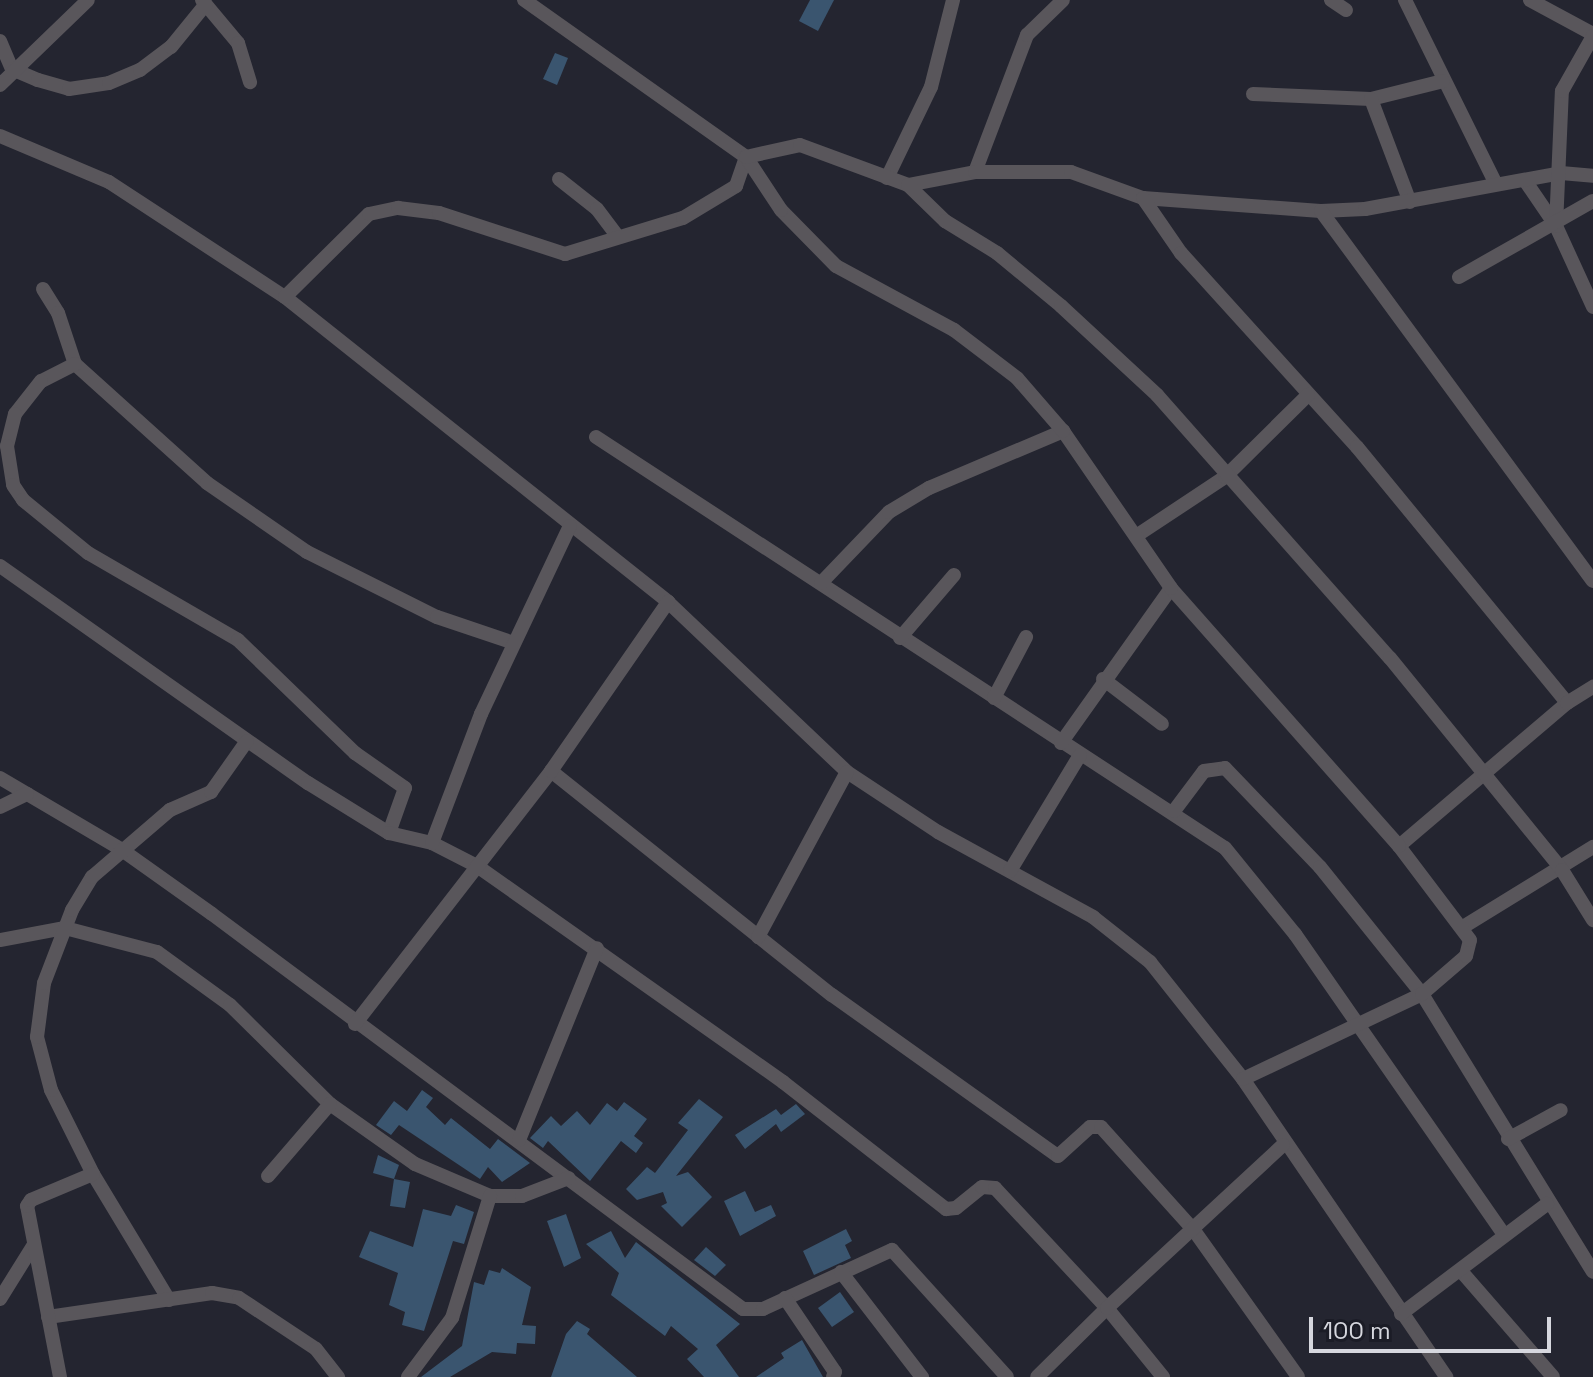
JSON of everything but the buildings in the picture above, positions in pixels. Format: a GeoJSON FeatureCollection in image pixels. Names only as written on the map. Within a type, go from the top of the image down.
{"type":"FeatureCollection","features":[{"type":"Feature","properties":{"kind":"street"},"geometry":{"type":"LineString","coordinates":[[0,85],[12,69],[36,53],[88,0]]}},
{"type":"Feature","properties":{"kind":"street"},"geometry":{"type":"LineString","coordinates":[[524,0],[746,157],[781,210],[836,266],[954,330],[1017,378],[1063,431],[1171,588],[1399,846],[1463,927],[1470,940],[1466,956],[1422,994],[1243,1079]]}},
{"type":"Feature","properties":{"kind":"street"},"geometry":{"type":"LineString","coordinates":[[887,178],[931,87],[953,0]]}},
{"type":"Feature","properties":{"kind":"street"},"geometry":{"type":"LineString","coordinates":[[975,172],[1027,35],[1063,0]]}},
{"type":"Feature","properties":{"kind":"street"},"geometry":{"type":"LineString","coordinates":[[1331,0],[1346,10]]}},
{"type":"Feature","properties":{"kind":"street"},"geometry":{"type":"LineString","coordinates":[[1405,0],[1496,184]]}},
{"type":"Feature","properties":{"kind":"street"},"geometry":{"type":"LineString","coordinates":[[1530,0],[1593,35],[1562,91],[1561,173],[1556,226]]}},
{"type":"Feature","properties":{"kind":"street"},"geometry":{"type":"LineString","coordinates":[[0,41],[12,69],[69,89],[109,83],[140,70],[171,47],[204,2],[238,43],[250,82]]}},
{"type":"Feature","properties":{"kind":"street"},"geometry":{"type":"LineString","coordinates":[[1253,94],[1371,99],[1443,81]]}},
{"type":"Feature","properties":{"kind":"street"},"geometry":{"type":"LineString","coordinates":[[1371,99],[1410,202]]}},
{"type":"Feature","properties":{"kind":"street"},"geometry":{"type":"LineString","coordinates":[[0,136],[109,182],[285,297],[668,602],[847,772],[938,832],[1093,917],[1150,962],[1243,1079],[1283,1145],[1446,1377]]}},
{"type":"Feature","properties":{"kind":"street"},"geometry":{"type":"LineString","coordinates":[[746,157],[800,145],[908,185],[945,221],[997,253],[1061,306],[1157,395],[1225,477],[1390,658],[1481,774],[1562,870],[1593,920]]}},
{"type":"Feature","properties":{"kind":"street"},"geometry":{"type":"LineString","coordinates":[[285,297],[369,214],[398,208],[475,222],[565,254],[683,218],[717,201],[736,186],[746,157]]}},
{"type":"Feature","properties":{"kind":"street"},"geometry":{"type":"LineString","coordinates":[[908,185],[975,172],[1071,172],[1143,198],[1321,211],[1410,202],[1561,173],[1593,176]]}},
{"type":"Feature","properties":{"kind":"street"},"geometry":{"type":"LineString","coordinates":[[559,179],[597,209],[618,237]]}},
{"type":"Feature","properties":{"kind":"street"},"geometry":{"type":"LineString","coordinates":[[1526,182],[1556,226],[1593,307]]}},
{"type":"Feature","properties":{"kind":"street"},"geometry":{"type":"LineString","coordinates":[[1143,198],[1181,253],[1308,395],[1567,703]]}},
{"type":"Feature","properties":{"kind":"street"},"geometry":{"type":"LineString","coordinates":[[1459,277],[1556,226],[1593,201]]}},
{"type":"Feature","properties":{"kind":"street"},"geometry":{"type":"LineString","coordinates":[[1321,211],[1588,558],[1593,581]]}},
{"type":"Feature","properties":{"kind":"street"},"geometry":{"type":"LineString","coordinates":[[43,289],[58,313],[75,364],[207,483],[307,552],[437,617],[514,643]]}},
{"type":"Feature","properties":{"kind":"street"},"geometry":{"type":"LineString","coordinates":[[75,364],[41,381],[15,414],[7,446],[13,485],[23,500],[100,561],[238,640],[355,753],[405,788],[389,833]]}},
{"type":"Feature","properties":{"kind":"street"},"geometry":{"type":"LineString","coordinates":[[1136,536],[1225,477],[1308,395]]}},
{"type":"Feature","properties":{"kind":"street"},"geometry":{"type":"LineString","coordinates":[[821,583],[889,512],[944,481],[1063,431]]}},
{"type":"Feature","properties":{"kind":"street"},"geometry":{"type":"LineString","coordinates":[[596,437],[1061,743],[1174,811],[1225,848],[1295,934],[1353,1025],[1504,1235]]}},
{"type":"Feature","properties":{"kind":"street"},"geometry":{"type":"LineString","coordinates":[[432,843],[514,643],[570,526]]}},
{"type":"Feature","properties":{"kind":"street"},"geometry":{"type":"LineString","coordinates":[[0,566],[247,741],[389,833],[432,843],[477,866],[597,948],[946,1209],[956,1208],[982,1187],[995,1188],[1107,1308],[1163,1377]]}},
{"type":"Feature","properties":{"kind":"street"},"geometry":{"type":"LineString","coordinates":[[900,638],[954,575]]}},
{"type":"Feature","properties":{"kind":"street"},"geometry":{"type":"LineString","coordinates":[[1061,743],[1103,679],[1171,588]]}},
{"type":"Feature","properties":{"kind":"street"},"geometry":{"type":"LineString","coordinates":[[355,1024],[551,771],[668,602]]}},
{"type":"Feature","properties":{"kind":"street"},"geometry":{"type":"LineString","coordinates":[[994,698],[1026,637]]}},
{"type":"Feature","properties":{"kind":"street"},"geometry":{"type":"LineString","coordinates":[[1103,679],[1162,724]]}},
{"type":"Feature","properties":{"kind":"street"},"geometry":{"type":"LineString","coordinates":[[1399,846],[1567,703],[1593,687]]}},
{"type":"Feature","properties":{"kind":"street"},"geometry":{"type":"LineString","coordinates":[[169,1300],[93,1174],[51,1090],[37,1037],[44,983],[86,885],[170,810],[211,792],[247,741]]}},
{"type":"Feature","properties":{"kind":"street"},"geometry":{"type":"LineString","coordinates":[[1010,871],[1080,755]]}},
{"type":"Feature","properties":{"kind":"street"},"geometry":{"type":"LineString","coordinates":[[1174,811],[1209,768],[1225,768],[1320,867],[1422,994],[1547,1204],[1593,1272]]}},
{"type":"Feature","properties":{"kind":"street"},"geometry":{"type":"LineString","coordinates":[[551,771],[758,937],[1058,1156],[1090,1127],[1101,1127],[1193,1229],[1298,1377]]}},
{"type":"Feature","properties":{"kind":"street"},"geometry":{"type":"LineString","coordinates":[[758,937],[847,772]]}},
{"type":"Feature","properties":{"kind":"street"},"geometry":{"type":"LineString","coordinates":[[0,778],[122,850],[355,1024],[519,1140],[743,1309],[763,1309],[886,1250],[896,1253],[1007,1377]]}},
{"type":"Feature","properties":{"kind":"street"},"geometry":{"type":"LineString","coordinates":[[0,807],[27,794]]}},
{"type":"Feature","properties":{"kind":"street"},"geometry":{"type":"LineString","coordinates":[[1463,927],[1562,870],[1593,847]]}},
{"type":"Feature","properties":{"kind":"street"},"geometry":{"type":"LineString","coordinates":[[0,940],[65,928],[157,952],[230,1005],[330,1104],[415,1164],[490,1196],[522,1196],[569,1178]]}},
{"type":"Feature","properties":{"kind":"street"},"geometry":{"type":"LineString","coordinates":[[519,1140],[597,948]]}},
{"type":"Feature","properties":{"kind":"street"},"geometry":{"type":"LineString","coordinates":[[268,1176],[330,1104]]}},
{"type":"Feature","properties":{"kind":"street"},"geometry":{"type":"LineString","coordinates":[[1508,1139],[1561,1110]]}},
{"type":"Feature","properties":{"kind":"street"},"geometry":{"type":"LineString","coordinates":[[1037,1377],[1283,1145]]}},
{"type":"Feature","properties":{"kind":"street"},"geometry":{"type":"LineString","coordinates":[[60,1377],[33,1246],[28,1203],[93,1174]]}},
{"type":"Feature","properties":{"kind":"street"},"geometry":{"type":"LineString","coordinates":[[408,1377],[452,1318],[490,1196]]}},
{"type":"Feature","properties":{"kind":"street"},"geometry":{"type":"LineString","coordinates":[[1401,1314],[1547,1204]]}},
{"type":"Feature","properties":{"kind":"street"},"geometry":{"type":"LineString","coordinates":[[0,1299],[33,1246]]}},
{"type":"Feature","properties":{"kind":"street"},"geometry":{"type":"LineString","coordinates":[[1461,1271],[1553,1377]]}},
{"type":"Feature","properties":{"kind":"street"},"geometry":{"type":"LineString","coordinates":[[841,1272],[922,1377]]}},
{"type":"Feature","properties":{"kind":"street"},"geometry":{"type":"LineString","coordinates":[[48,1317],[212,1293],[239,1298],[316,1349],[338,1377]]}},
{"type":"Feature","properties":{"kind":"street"},"geometry":{"type":"LineString","coordinates":[[785,1298],[835,1372],[833,1377]]}}]}
